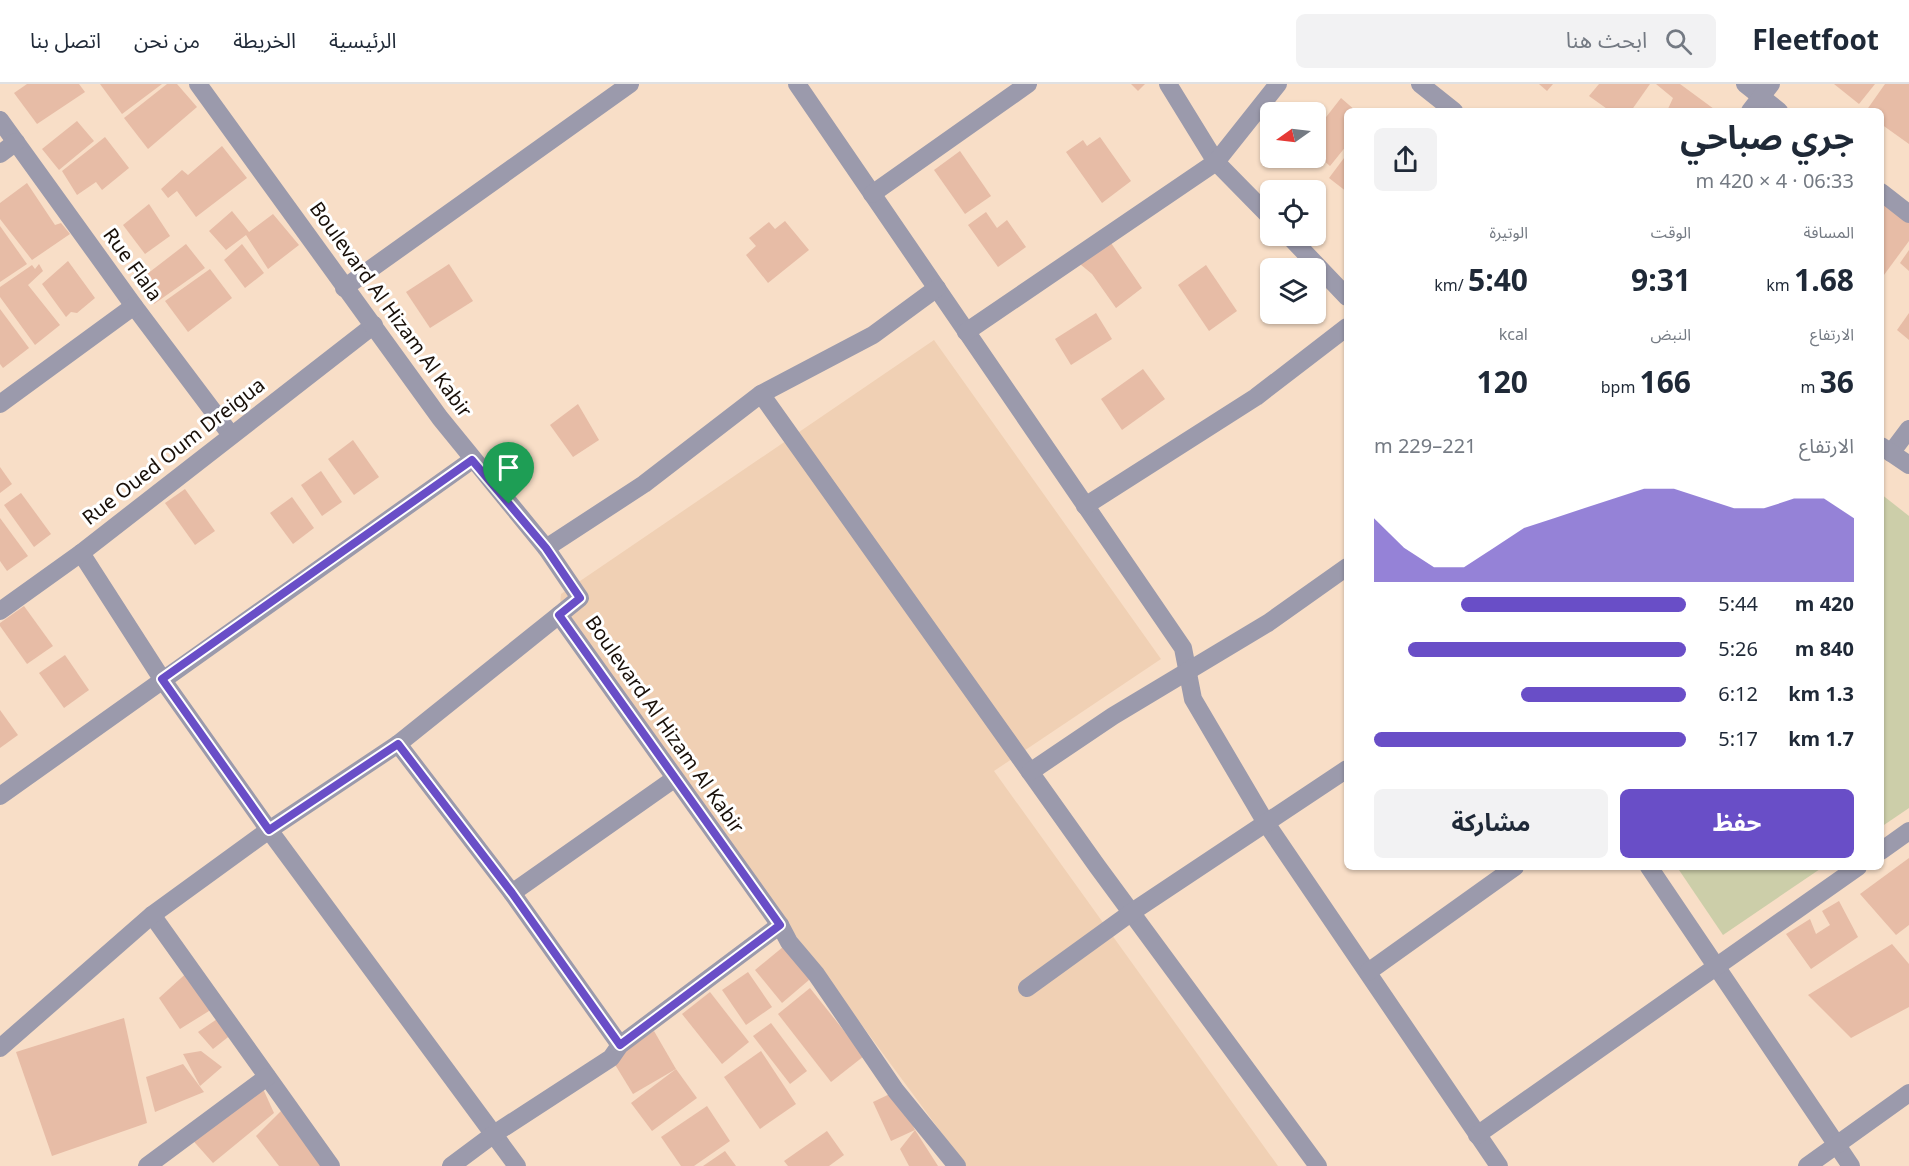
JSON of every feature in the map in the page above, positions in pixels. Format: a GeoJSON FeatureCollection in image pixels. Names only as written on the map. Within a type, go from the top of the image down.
{"type":"FeatureCollection","features":[{"type":"Feature","properties":{"kind":"street","name":"Boulevard Al Hizam Al Kabir"},"geometry":{"type":"LineString","coordinates":[[198,84],[344,288],[374,325],[472,460],[546,548],[580,598],[559,615],[780,925],[789,942],[816,974],[896,1091],[957,1166]]}},
{"type":"Feature","properties":{"kind":"street"},"geometry":{"type":"LineString","coordinates":[[344,288],[630,84]]}},
{"type":"Feature","properties":{"kind":"street"},"geometry":{"type":"LineString","coordinates":[[797,84],[1183,648],[1193,699],[1266,822],[1499,1166]]}},
{"type":"Feature","properties":{"kind":"street"},"geometry":{"type":"LineString","coordinates":[[872,194],[1028,84]]}},
{"type":"Feature","properties":{"kind":"street"},"geometry":{"type":"LineString","coordinates":[[1168,84],[1216,162],[1260,207]]}},
{"type":"Feature","properties":{"kind":"street"},"geometry":{"type":"LineString","coordinates":[[966,332],[1216,162],[1278,84]]}},
{"type":"Feature","properties":{"kind":"street"},"geometry":{"type":"LineString","coordinates":[[1420,84],[1450,108]]}},
{"type":"Feature","properties":{"kind":"street"},"geometry":{"type":"LineString","coordinates":[[1745,84],[1775,108]]}},
{"type":"Feature","properties":{"kind":"street","name":"Rue Flala"},"geometry":{"type":"LineString","coordinates":[[0,120],[134,306],[231,435]]}},
{"type":"Feature","properties":{"kind":"street"},"geometry":{"type":"LineString","coordinates":[[0,154],[16,142]]}},
{"type":"Feature","properties":{"kind":"street"},"geometry":{"type":"LineString","coordinates":[[1884,194],[1906,205]]}},
{"type":"Feature","properties":{"kind":"street"},"geometry":{"type":"LineString","coordinates":[[1299,246],[1344,294]]}},
{"type":"Feature","properties":{"kind":"street"},"geometry":{"type":"LineString","coordinates":[[546,548],[644,484],[761,394],[873,335],[937,288]]}},
{"type":"Feature","properties":{"kind":"street"},"geometry":{"type":"LineString","coordinates":[[0,404],[134,306]]}},
{"type":"Feature","properties":{"kind":"street","name":"Rue Oued Oum Dreigua"},"geometry":{"type":"LineString","coordinates":[[0,611],[81,553],[374,325]]}},
{"type":"Feature","properties":{"kind":"street"},"geometry":{"type":"LineString","coordinates":[[1085,506],[1256,397],[1344,329]]}},
{"type":"Feature","properties":{"kind":"street"},"geometry":{"type":"LineString","coordinates":[[761,394],[1030,772],[1318,1166]]}},
{"type":"Feature","properties":{"kind":"street"},"geometry":{"type":"LineString","coordinates":[[1909,429],[1886,449],[1909,465]]}},
{"type":"Feature","properties":{"kind":"street"},"geometry":{"type":"LineString","coordinates":[[0,796],[472,460]]}},
{"type":"Feature","properties":{"kind":"street"},"geometry":{"type":"LineString","coordinates":[[81,553],[162,679],[269,830],[517,1166]]}},
{"type":"Feature","properties":{"kind":"street"},"geometry":{"type":"LineString","coordinates":[[1030,772],[1113,717],[1268,623],[1344,569]]}},
{"type":"Feature","properties":{"kind":"street"},"geometry":{"type":"LineString","coordinates":[[0,1048],[152,915],[269,830],[398,744],[559,615]]}},
{"type":"Feature","properties":{"kind":"street"},"geometry":{"type":"LineString","coordinates":[[398,744],[512,893],[620,1045]]}},
{"type":"Feature","properties":{"kind":"street"},"geometry":{"type":"LineString","coordinates":[[1027,988],[1132,912],[1344,772]]}},
{"type":"Feature","properties":{"kind":"street"},"geometry":{"type":"LineString","coordinates":[[512,893],[675,779]]}},
{"type":"Feature","properties":{"kind":"street"},"geometry":{"type":"LineString","coordinates":[[1884,849],[1909,831]]}},
{"type":"Feature","properties":{"kind":"street"},"geometry":{"type":"LineString","coordinates":[[1368,972],[1511,870]]}},
{"type":"Feature","properties":{"kind":"street"},"geometry":{"type":"LineString","coordinates":[[1651,870],[1851,1166]]}},
{"type":"Feature","properties":{"kind":"street"},"geometry":{"type":"LineString","coordinates":[[1478,1134],[1854,870]]}},
{"type":"Feature","properties":{"kind":"street"},"geometry":{"type":"LineString","coordinates":[[152,915],[331,1166]]}},
{"type":"Feature","properties":{"kind":"street"},"geometry":{"type":"LineString","coordinates":[[451,1166],[494,1134],[611,1058],[620,1045],[780,925]]}},
{"type":"Feature","properties":{"kind":"street"},"geometry":{"type":"LineString","coordinates":[[147,1166],[267,1077]]}},
{"type":"Feature","properties":{"kind":"street"},"geometry":{"type":"LineString","coordinates":[[1807,1166],[1909,1093]]}},
{"type":"Feature","properties":{"kind":"shaded area"},"geometry":{"type":"Polygon","coordinates":[[[934,340],[1161,659],[994,771],[1278,1166],[966,1166],[559,615],[561,594],[934,340]]]}},
{"type":"Feature","properties":{"kind":"green space"},"geometry":{"type":"Polygon","coordinates":[[[1884,496],[1909,516],[1909,808],[1884,825],[1884,496]]]}},
{"type":"Feature","properties":{"kind":"green space"},"geometry":{"type":"Polygon","coordinates":[[[1679,870],[1819,870],[1723,935],[1679,870]]]}},
{"type":"Feature","properties":{"kind":"building"},"geometry":{"type":"Polygon","coordinates":[[[27,84],[79,84],[85,92],[37,124],[14,93],[27,84]]]}},
{"type":"Feature","properties":{"kind":"building"},"geometry":{"type":"Polygon","coordinates":[[[100,84],[162,84],[122,114],[100,84]]]}},
{"type":"Feature","properties":{"kind":"building"},"geometry":{"type":"Polygon","coordinates":[[[167,84],[177,84],[197,107],[148,149],[124,118],[167,84]]]}},
{"type":"Feature","properties":{"kind":"building"},"geometry":{"type":"Polygon","coordinates":[[[1131,84],[1145,84],[1138,91],[1131,84]]]}},
{"type":"Feature","properties":{"kind":"building"},"geometry":{"type":"Polygon","coordinates":[[[1539,84],[1553,84],[1547,91],[1539,84]]]}},
{"type":"Feature","properties":{"kind":"building"},"geometry":{"type":"Polygon","coordinates":[[[1599,84],[1650,84],[1633,108],[1606,108],[1589,96],[1599,84]]]}},
{"type":"Feature","properties":{"kind":"building"},"geometry":{"type":"Polygon","coordinates":[[[1656,84],[1680,84],[1713,108],[1668,108],[1673,98],[1656,84]]]}},
{"type":"Feature","properties":{"kind":"building"},"geometry":{"type":"Polygon","coordinates":[[[1834,84],[1875,84],[1859,104],[1834,84]]]}},
{"type":"Feature","properties":{"kind":"building"},"geometry":{"type":"Polygon","coordinates":[[[1885,84],[1909,84],[1909,144],[1884,126],[1884,108],[1868,108],[1885,84]]]}},
{"type":"Feature","properties":{"kind":"building"},"geometry":{"type":"Polygon","coordinates":[[[1341,98],[1353,108],[1344,108],[1344,149],[1330,166],[1326,163],[1326,117],[1341,98]]]}},
{"type":"Feature","properties":{"kind":"building"},"geometry":{"type":"Polygon","coordinates":[[[77,121],[94,141],[59,170],[42,149],[77,121]]]}},
{"type":"Feature","properties":{"kind":"building"},"geometry":{"type":"Polygon","coordinates":[[[105,137],[129,168],[102,190],[96,182],[77,195],[62,171],[105,137]]]}},
{"type":"Feature","properties":{"kind":"building"},"geometry":{"type":"Polygon","coordinates":[[[1100,137],[1131,181],[1102,203],[1066,152],[1083,140],[1087,146],[1100,137]]]}},
{"type":"Feature","properties":{"kind":"building"},"geometry":{"type":"Polygon","coordinates":[[[222,146],[247,178],[196,217],[177,191],[168,198],[161,189],[182,170],[188,175],[222,146]]]}},
{"type":"Feature","properties":{"kind":"building"},"geometry":{"type":"Polygon","coordinates":[[[960,151],[991,196],[965,214],[934,170],[960,151]]]}},
{"type":"Feature","properties":{"kind":"building"},"geometry":{"type":"Polygon","coordinates":[[[1344,158],[1344,190],[1329,178],[1344,158]]]}},
{"type":"Feature","properties":{"kind":"building"},"geometry":{"type":"Polygon","coordinates":[[[27,183],[55,225],[61,223],[70,234],[32,260],[0,219],[0,203],[27,183]]]}},
{"type":"Feature","properties":{"kind":"building"},"geometry":{"type":"Polygon","coordinates":[[[1884,201],[1909,222],[1909,241],[1884,275],[1884,201]]]}},
{"type":"Feature","properties":{"kind":"building"},"geometry":{"type":"Polygon","coordinates":[[[149,204],[170,236],[145,254],[123,225],[149,204]]]}},
{"type":"Feature","properties":{"kind":"building"},"geometry":{"type":"Polygon","coordinates":[[[232,211],[249,232],[273,214],[299,245],[268,269],[246,235],[226,250],[209,231],[232,211]]]}},
{"type":"Feature","properties":{"kind":"building"},"geometry":{"type":"Polygon","coordinates":[[[986,212],[997,228],[1007,220],[1026,247],[998,267],[968,225],[986,212]]]}},
{"type":"Feature","properties":{"kind":"building"},"geometry":{"type":"Polygon","coordinates":[[[785,221],[809,250],[768,283],[746,255],[756,246],[749,238],[769,222],[775,229],[785,221]]]}},
{"type":"Feature","properties":{"kind":"building"},"geometry":{"type":"Polygon","coordinates":[[[0,226],[27,264],[0,282],[0,226]]]}},
{"type":"Feature","properties":{"kind":"building"},"geometry":{"type":"Polygon","coordinates":[[[1111,243],[1142,288],[1116,308],[1092,274],[1080,264],[1111,243]]]}},
{"type":"Feature","properties":{"kind":"building"},"geometry":{"type":"Polygon","coordinates":[[[186,244],[205,268],[154,304],[138,281],[186,244]]]}},
{"type":"Feature","properties":{"kind":"building"},"geometry":{"type":"Polygon","coordinates":[[[242,244],[264,273],[245,288],[224,260],[242,244]]]}},
{"type":"Feature","properties":{"kind":"building"},"geometry":{"type":"Polygon","coordinates":[[[1909,250],[1909,271],[1900,263],[1909,250]]]}},
{"type":"Feature","properties":{"kind":"building"},"geometry":{"type":"Polygon","coordinates":[[[68,261],[95,298],[77,313],[71,312],[66,317],[42,284],[68,261]]]}},
{"type":"Feature","properties":{"kind":"building"},"geometry":{"type":"Polygon","coordinates":[[[39,264],[43,271],[28,285],[60,325],[35,345],[0,297],[0,287],[32,265],[35,269],[39,264]]]}},
{"type":"Feature","properties":{"kind":"building"},"geometry":{"type":"Polygon","coordinates":[[[449,264],[473,301],[430,328],[406,292],[449,264]]]}},
{"type":"Feature","properties":{"kind":"building"},"geometry":{"type":"Polygon","coordinates":[[[1206,265],[1237,311],[1209,331],[1178,285],[1206,265]]]}},
{"type":"Feature","properties":{"kind":"building"},"geometry":{"type":"Polygon","coordinates":[[[210,269],[232,298],[188,332],[165,301],[210,269]]]}},
{"type":"Feature","properties":{"kind":"building"},"geometry":{"type":"Polygon","coordinates":[[[0,309],[29,348],[3,368],[0,364],[0,309]]]}},
{"type":"Feature","properties":{"kind":"building"},"geometry":{"type":"Polygon","coordinates":[[[1096,313],[1112,339],[1071,365],[1055,339],[1096,313]]]}},
{"type":"Feature","properties":{"kind":"building"},"geometry":{"type":"Polygon","coordinates":[[[1909,313],[1909,340],[1897,330],[1909,313]]]}},
{"type":"Feature","properties":{"kind":"building"},"geometry":{"type":"Polygon","coordinates":[[[1143,369],[1165,399],[1122,430],[1101,399],[1143,369]]]}},
{"type":"Feature","properties":{"kind":"building"},"geometry":{"type":"Polygon","coordinates":[[[578,404],[599,440],[573,457],[550,425],[578,404]]]}},
{"type":"Feature","properties":{"kind":"building"},"geometry":{"type":"Polygon","coordinates":[[[353,440],[379,477],[354,495],[328,459],[353,440]]]}},
{"type":"Feature","properties":{"kind":"building"},"geometry":{"type":"Polygon","coordinates":[[[0,467],[12,484],[0,493],[0,467]]]}},
{"type":"Feature","properties":{"kind":"building"},"geometry":{"type":"Polygon","coordinates":[[[321,471],[342,502],[322,516],[301,485],[321,471]]]}},
{"type":"Feature","properties":{"kind":"building"},"geometry":{"type":"Polygon","coordinates":[[[185,489],[215,531],[195,545],[165,503],[185,489]]]}},
{"type":"Feature","properties":{"kind":"building"},"geometry":{"type":"Polygon","coordinates":[[[21,493],[51,534],[34,547],[4,505],[21,493]]]}},
{"type":"Feature","properties":{"kind":"building"},"geometry":{"type":"Polygon","coordinates":[[[292,497],[314,528],[293,544],[270,513],[292,497]]]}},
{"type":"Feature","properties":{"kind":"building"},"geometry":{"type":"Polygon","coordinates":[[[0,518],[28,556],[7,571],[0,561],[0,518]]]}},
{"type":"Feature","properties":{"kind":"building"},"geometry":{"type":"Polygon","coordinates":[[[24,606],[53,646],[27,664],[0,626],[0,623],[24,606]]]}},
{"type":"Feature","properties":{"kind":"building"},"geometry":{"type":"Polygon","coordinates":[[[65,655],[89,690],[64,708],[39,673],[65,655]]]}},
{"type":"Feature","properties":{"kind":"building"},"geometry":{"type":"Polygon","coordinates":[[[0,710],[18,735],[0,748],[0,710]]]}},
{"type":"Feature","properties":{"kind":"building"},"geometry":{"type":"Polygon","coordinates":[[[1909,858],[1909,925],[1896,935],[1860,894],[1909,858]]]}},
{"type":"Feature","properties":{"kind":"building"},"geometry":{"type":"Polygon","coordinates":[[[1839,901],[1858,937],[1811,969],[1786,934],[1810,919],[1816,934],[1830,925],[1822,911],[1839,901]]]}},
{"type":"Feature","properties":{"kind":"building"},"geometry":{"type":"Polygon","coordinates":[[[789,942],[816,974],[782,1003],[755,970],[789,942]]]}},
{"type":"Feature","properties":{"kind":"building"},"geometry":{"type":"Polygon","coordinates":[[[1892,944],[1909,964],[1909,1007],[1851,1038],[1808,995],[1892,944]]]}},
{"type":"Feature","properties":{"kind":"building"},"geometry":{"type":"Polygon","coordinates":[[[191,969],[217,1006],[180,1029],[159,998],[191,969]]]}},
{"type":"Feature","properties":{"kind":"building"},"geometry":{"type":"Polygon","coordinates":[[[748,972],[772,1007],[746,1025],[722,990],[748,972]]]}},
{"type":"Feature","properties":{"kind":"building"},"geometry":{"type":"Polygon","coordinates":[[[810,988],[864,1056],[831,1082],[778,1014],[810,988]]]}},
{"type":"Feature","properties":{"kind":"building"},"geometry":{"type":"Polygon","coordinates":[[[710,992],[749,1042],[722,1064],[682,1014],[710,992]]]}},
{"type":"Feature","properties":{"kind":"building"},"geometry":{"type":"Polygon","coordinates":[[[223,1015],[232,1034],[213,1049],[198,1032],[223,1015]]]}},
{"type":"Feature","properties":{"kind":"building"},"geometry":{"type":"Polygon","coordinates":[[[124,1018],[147,1123],[52,1156],[16,1052],[124,1018]]]}},
{"type":"Feature","properties":{"kind":"building"},"geometry":{"type":"Polygon","coordinates":[[[771,1023],[807,1071],[790,1084],[753,1036],[771,1023]]]}},
{"type":"Feature","properties":{"kind":"building"},"geometry":{"type":"Polygon","coordinates":[[[654,1031],[676,1069],[633,1094],[611,1058],[654,1031]]]}},
{"type":"Feature","properties":{"kind":"building"},"geometry":{"type":"Polygon","coordinates":[[[201,1051],[222,1067],[200,1086],[183,1054],[201,1051]]]}},
{"type":"Feature","properties":{"kind":"building"},"geometry":{"type":"Polygon","coordinates":[[[761,1051],[796,1104],[760,1129],[724,1077],[761,1051]]]}},
{"type":"Feature","properties":{"kind":"building"},"geometry":{"type":"Polygon","coordinates":[[[183,1064],[204,1092],[155,1112],[146,1077],[183,1064]]]}},
{"type":"Feature","properties":{"kind":"building"},"geometry":{"type":"Polygon","coordinates":[[[676,1069],[697,1098],[652,1131],[631,1103],[676,1069]]]}},
{"type":"Feature","properties":{"kind":"building"},"geometry":{"type":"Polygon","coordinates":[[[260,1082],[274,1113],[213,1163],[188,1135],[260,1082]]]}},
{"type":"Feature","properties":{"kind":"building"},"geometry":{"type":"Polygon","coordinates":[[[896,1091],[915,1130],[891,1141],[873,1102],[896,1091]]]}},
{"type":"Feature","properties":{"kind":"building"},"geometry":{"type":"Polygon","coordinates":[[[707,1106],[730,1141],[694,1166],[681,1166],[661,1137],[707,1106]]]}},
{"type":"Feature","properties":{"kind":"building"},"geometry":{"type":"Polygon","coordinates":[[[283,1109],[328,1166],[279,1166],[256,1136],[283,1109]]]}},
{"type":"Feature","properties":{"kind":"building"},"geometry":{"type":"Polygon","coordinates":[[[915,1130],[938,1166],[909,1166],[900,1149],[915,1130]]]}},
{"type":"Feature","properties":{"kind":"building"},"geometry":{"type":"Polygon","coordinates":[[[827,1131],[844,1155],[829,1166],[788,1166],[784,1161],[827,1131]]]}},
{"type":"Feature","properties":{"kind":"building"},"geometry":{"type":"Polygon","coordinates":[[[725,1151],[736,1166],[703,1166],[725,1151]]]}},
{"type":"Feature","properties":{"kind":"route"},"geometry":{"type":"LineString","coordinates":[[472,460],[509,504],[546,548],[580,598],[559,615],[780,925],[620,1045],[512,893],[398,744],[269,830],[162,679],[472,460]]}}]}
